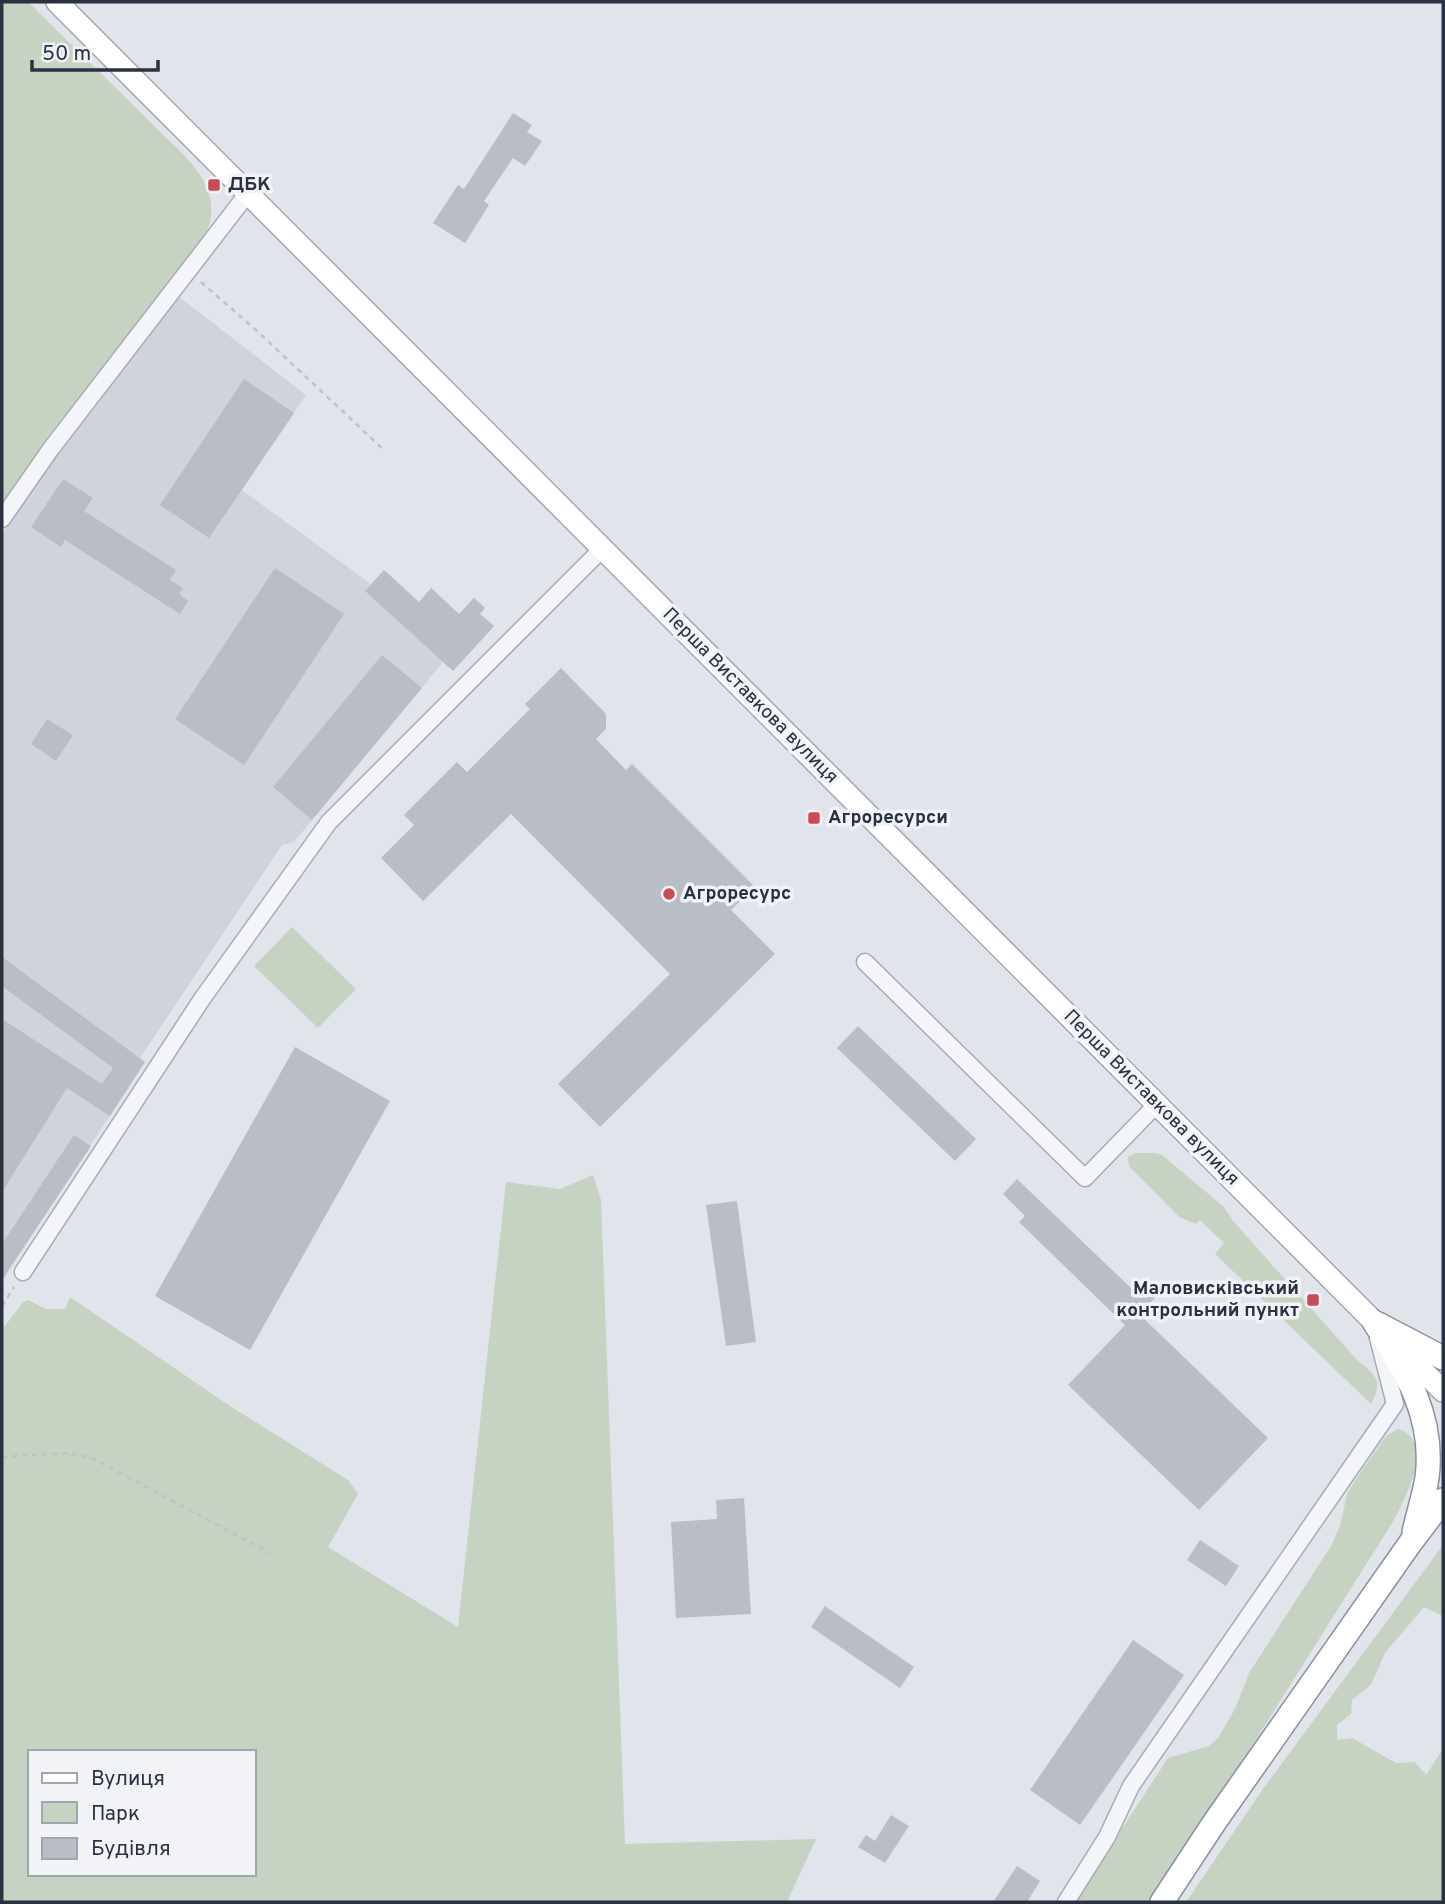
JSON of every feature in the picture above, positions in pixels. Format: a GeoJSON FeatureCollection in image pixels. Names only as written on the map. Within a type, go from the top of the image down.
{"type":"FeatureCollection","features":[{"type":"Feature","properties":{"kind":"highway"},"geometry":{"type":"LineString","coordinates":[[1374,1322],[1443,1358]]}},
{"type":"Feature","properties":{"kind":"highway"},"geometry":{"type":"LineString","coordinates":[[1374,1322],[1406,1371],[1425,1422],[1427,1479],[1411,1542]]}},
{"type":"Feature","properties":{"kind":"highway"},"geometry":{"type":"LineString","coordinates":[[1162,1902],[1214,1823],[1443,1500]]}},
{"type":"Feature","properties":{"kind":"highway"},"geometry":{"type":"LineString","coordinates":[[1411,1542],[1443,1521]]}},
{"type":"Feature","properties":{"kind":"main road","name":"Перша Виставкова вулиця"},"geometry":{"type":"LineString","coordinates":[[57,2],[1443,1391]]}},
{"type":"Feature","properties":{"kind":"street"},"geometry":{"type":"LineString","coordinates":[[2,519],[50,450],[248,193]]}},
{"type":"Feature","properties":{"kind":"street"},"geometry":{"type":"LineString","coordinates":[[23,1272],[202,999],[329,822],[602,549]]}},
{"type":"Feature","properties":{"kind":"street"},"geometry":{"type":"LineString","coordinates":[[865,962],[1085,1178],[1157,1104]]}},
{"type":"Feature","properties":{"kind":"street"},"geometry":{"type":"LineString","coordinates":[[1066,1902],[1107,1837],[1131,1786],[1395,1404],[1374,1322]]}},
{"type":"Feature","properties":{"kind":"path"},"geometry":{"type":"LineString","coordinates":[[188,270],[384,450]]}},
{"type":"Feature","properties":{"kind":"path"},"geometry":{"type":"LineString","coordinates":[[2,1306],[23,1272]]}},
{"type":"Feature","properties":{"kind":"path"},"geometry":{"type":"LineString","coordinates":[[2,1457],[69,1453],[92,1458],[270,1553]]}},
{"type":"Feature","properties":{"kind":"shaded area"},"geometry":{"type":"Polygon","coordinates":[[[178,296],[306,395],[242,490],[371,584],[384,570],[419,602],[431,588],[459,614],[474,598],[485,608],[480,614],[494,626],[453,671],[443,662],[294,842],[282,845],[140,1058],[145,1062],[2,1280],[2,534],[66,443],[178,296]]]}},
{"type":"Feature","properties":{"kind":"green space"},"geometry":{"type":"Polygon","coordinates":[[[2,2],[28,2],[184,155],[207,187],[211,209],[210,221],[199,246],[48,437],[2,505],[2,2]]]}},
{"type":"Feature","properties":{"kind":"green space"},"geometry":{"type":"Polygon","coordinates":[[[292,927],[356,989],[318,1028],[254,966],[292,927]]]}},
{"type":"Feature","properties":{"kind":"green space"},"geometry":{"type":"Polygon","coordinates":[[[1136,1153],[1162,1155],[1224,1207],[1233,1221],[1358,1361],[1374,1375],[1377,1390],[1371,1404],[1215,1254],[1224,1243],[1200,1220],[1196,1224],[1179,1217],[1129,1166],[1128,1157],[1136,1153]]]}},
{"type":"Feature","properties":{"kind":"green space"},"geometry":{"type":"Polygon","coordinates":[[[593,1175],[601,1200],[625,1844],[816,1839],[787,1902],[2,1902],[2,1330],[23,1302],[28,1300],[46,1309],[65,1309],[70,1297],[230,1406],[348,1480],[358,1494],[328,1547],[458,1627],[506,1182],[560,1189],[593,1175]]]}},
{"type":"Feature","properties":{"kind":"green space"},"geometry":{"type":"Polygon","coordinates":[[[1398,1429],[1409,1435],[1415,1445],[1417,1457],[1410,1485],[1394,1520],[1255,1741],[1149,1902],[1074,1902],[1168,1758],[1209,1746],[1218,1738],[1235,1709],[1249,1673],[1331,1546],[1340,1526],[1347,1494],[1386,1436],[1398,1429]]]}},
{"type":"Feature","properties":{"kind":"green space"},"geometry":{"type":"Polygon","coordinates":[[[1443,1545],[1443,1616],[1424,1607],[1385,1653],[1371,1685],[1352,1700],[1351,1714],[1337,1725],[1337,1740],[1352,1738],[1396,1763],[1415,1762],[1426,1775],[1443,1749],[1443,1902],[1186,1902],[1263,1789],[1443,1545]]]}},
{"type":"Feature","properties":{"kind":"building"},"geometry":{"type":"Polygon","coordinates":[[[513,113],[532,125],[527,132],[542,141],[525,166],[513,158],[484,201],[489,205],[465,243],[433,223],[458,185],[464,189],[513,113]]]}},
{"type":"Feature","properties":{"kind":"building"},"geometry":{"type":"Polygon","coordinates":[[[244,379],[294,413],[209,538],[160,505],[244,379]]]}},
{"type":"Feature","properties":{"kind":"building"},"geometry":{"type":"Polygon","coordinates":[[[63,479],[93,498],[84,511],[176,570],[170,580],[183,588],[179,594],[188,601],[180,614],[65,540],[61,547],[31,527],[63,479]]]}},
{"type":"Feature","properties":{"kind":"building"},"geometry":{"type":"Polygon","coordinates":[[[275,568],[344,614],[244,765],[175,719],[275,568]]]}},
{"type":"Feature","properties":{"kind":"building"},"geometry":{"type":"Polygon","coordinates":[[[384,570],[419,602],[431,588],[459,614],[474,598],[485,608],[480,614],[494,626],[453,671],[365,591],[384,570]]]}},
{"type":"Feature","properties":{"kind":"building"},"geometry":{"type":"Polygon","coordinates":[[[382,655],[422,688],[312,820],[273,787],[382,655]]]}},
{"type":"Feature","properties":{"kind":"building","name":"Агроресурс"},"geometry":{"type":"Polygon","coordinates":[[[561,668],[606,714],[606,729],[596,739],[626,770],[632,764],[755,887],[731,910],[775,954],[600,1127],[558,1084],[670,974],[511,814],[423,901],[381,858],[414,825],[404,815],[457,762],[467,772],[530,709],[525,704],[561,668]]]}},
{"type":"Feature","properties":{"kind":"building"},"geometry":{"type":"Polygon","coordinates":[[[47,719],[73,735],[56,761],[31,744],[47,719]]]}},
{"type":"Feature","properties":{"kind":"building"},"geometry":{"type":"Polygon","coordinates":[[[2,957],[145,1062],[110,1116],[67,1088],[2,1192],[2,1019],[102,1084],[113,1068],[2,986],[2,957]]]}},
{"type":"Feature","properties":{"kind":"building"},"geometry":{"type":"Polygon","coordinates":[[[858,1026],[976,1139],[955,1161],[837,1048],[858,1026]]]}},
{"type":"Feature","properties":{"kind":"building"},"geometry":{"type":"Polygon","coordinates":[[[295,1047],[390,1101],[250,1350],[155,1296],[295,1047]]]}},
{"type":"Feature","properties":{"kind":"building"},"geometry":{"type":"Polygon","coordinates":[[[74,1135],[91,1146],[2,1280],[2,1244],[74,1135]]]}},
{"type":"Feature","properties":{"kind":"building"},"geometry":{"type":"Polygon","coordinates":[[[1017,1179],[1133,1290],[1141,1282],[1156,1297],[1139,1314],[1268,1438],[1199,1510],[1068,1385],[1125,1325],[1019,1222],[1025,1216],[1003,1194],[1017,1179]]]}},
{"type":"Feature","properties":{"kind":"building"},"geometry":{"type":"Polygon","coordinates":[[[737,1201],[756,1342],[726,1346],[706,1205],[737,1201]]]}},
{"type":"Feature","properties":{"kind":"building"},"geometry":{"type":"Polygon","coordinates":[[[744,1498],[751,1614],[676,1618],[671,1522],[717,1519],[716,1500],[744,1498]]]}},
{"type":"Feature","properties":{"kind":"building"},"geometry":{"type":"Polygon","coordinates":[[[1200,1540],[1239,1566],[1226,1586],[1187,1560],[1200,1540]]]}},
{"type":"Feature","properties":{"kind":"building"},"geometry":{"type":"Polygon","coordinates":[[[825,1606],[914,1667],[900,1688],[811,1627],[825,1606]]]}},
{"type":"Feature","properties":{"kind":"building"},"geometry":{"type":"Polygon","coordinates":[[[1133,1640],[1184,1675],[1080,1825],[1030,1790],[1133,1640]]]}},
{"type":"Feature","properties":{"kind":"building"},"geometry":{"type":"Polygon","coordinates":[[[891,1815],[909,1826],[885,1863],[858,1847],[866,1835],[875,1841],[891,1815]]]}},
{"type":"Feature","properties":{"kind":"building"},"geometry":{"type":"Polygon","coordinates":[[[1017,1866],[1040,1881],[1027,1902],[993,1902],[1017,1866]]]}},
{"type":"Feature","properties":{"kind":"place","name":"ДБК"},"geometry":{"type":"Point","coordinates":[214,185]}},
{"type":"Feature","properties":{"kind":"place","name":"Агроресурси"},"geometry":{"type":"Point","coordinates":[814,818]}},
{"type":"Feature","properties":{"kind":"place","name":"Агроресурс"},"geometry":{"type":"Point","coordinates":[669,894]}},
{"type":"Feature","properties":{"kind":"place","name":"Маловисківський контрольний пункт"},"geometry":{"type":"Point","coordinates":[1313,1300]}}]}
